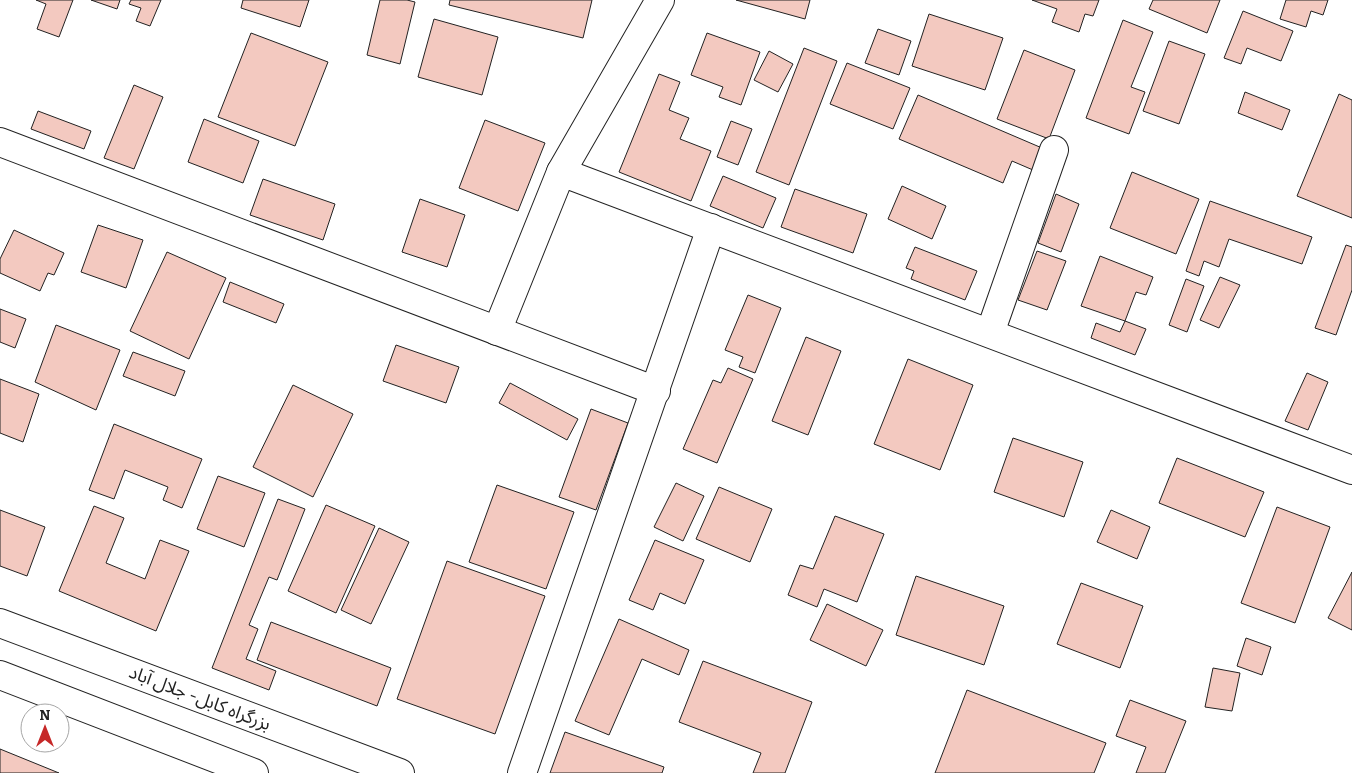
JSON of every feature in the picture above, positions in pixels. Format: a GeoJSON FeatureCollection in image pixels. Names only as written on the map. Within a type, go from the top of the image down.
{"type":"FeatureCollection","features":[{"type":"Feature","properties":{"kind":"main road"},"geometry":{"type":"LineString","coordinates":[[497,331],[561,172],[660,0]]}},
{"type":"Feature","properties":{"kind":"main road"},"geometry":{"type":"LineString","coordinates":[[0,142],[656,391]]}},
{"type":"Feature","properties":{"kind":"main road"},"geometry":{"type":"LineString","coordinates":[[990,333],[1054,150]]}},
{"type":"Feature","properties":{"kind":"main road"},"geometry":{"type":"LineString","coordinates":[[561,172],[1352,470]]}},
{"type":"Feature","properties":{"kind":"main road"},"geometry":{"type":"LineString","coordinates":[[522,773],[711,228]]}},
{"type":"Feature","properties":{"kind":"main road","name":"بزرگراه کابل- جلال آباد"},"geometry":{"type":"LineString","coordinates":[[0,623],[400,773]]}},
{"type":"Feature","properties":{"kind":"main road"},"geometry":{"type":"LineString","coordinates":[[0,675],[254,773]]}},
{"type":"Feature","properties":{"kind":"building"},"geometry":{"type":"Polygon","coordinates":[[[36,0],[73,0],[59,37],[37,29],[46,4],[36,0]]]}},
{"type":"Feature","properties":{"kind":"building"},"geometry":{"type":"Polygon","coordinates":[[[91,0],[120,0],[117,9],[91,0]]]}},
{"type":"Feature","properties":{"kind":"building"},"geometry":{"type":"Polygon","coordinates":[[[131,0],[161,0],[150,26],[136,21],[141,8],[129,4],[131,0]]]}},
{"type":"Feature","properties":{"kind":"building"},"geometry":{"type":"Polygon","coordinates":[[[243,0],[309,0],[300,27],[241,8],[243,0]]]}},
{"type":"Feature","properties":{"kind":"building"},"geometry":{"type":"Polygon","coordinates":[[[380,0],[407,0],[415,2],[400,64],[367,55],[380,0]]]}},
{"type":"Feature","properties":{"kind":"building"},"geometry":{"type":"Polygon","coordinates":[[[450,0],[592,0],[583,38],[449,5],[450,0]]]}},
{"type":"Feature","properties":{"kind":"building"},"geometry":{"type":"Polygon","coordinates":[[[736,0],[810,0],[805,19],[736,0]]]}},
{"type":"Feature","properties":{"kind":"building"},"geometry":{"type":"Polygon","coordinates":[[[1032,0],[1099,0],[1093,16],[1085,14],[1079,32],[1052,22],[1057,9],[1032,0]]]}},
{"type":"Feature","properties":{"kind":"building"},"geometry":{"type":"Polygon","coordinates":[[[1153,0],[1220,0],[1207,33],[1149,9],[1153,0]]]}},
{"type":"Feature","properties":{"kind":"building"},"geometry":{"type":"Polygon","coordinates":[[[1286,0],[1328,0],[1323,15],[1311,11],[1306,27],[1280,19],[1286,0]]]}},
{"type":"Feature","properties":{"kind":"building"},"geometry":{"type":"Polygon","coordinates":[[[1243,11],[1293,31],[1281,61],[1247,48],[1241,64],[1224,58],[1243,11]]]}},
{"type":"Feature","properties":{"kind":"building"},"geometry":{"type":"Polygon","coordinates":[[[929,14],[1003,38],[985,90],[912,66],[929,14]]]}},
{"type":"Feature","properties":{"kind":"building"},"geometry":{"type":"Polygon","coordinates":[[[434,19],[498,37],[482,95],[418,77],[434,19]]]}},
{"type":"Feature","properties":{"kind":"building"},"geometry":{"type":"Polygon","coordinates":[[[1123,20],[1153,32],[1131,87],[1145,92],[1129,134],[1086,118],[1123,20]]]}},
{"type":"Feature","properties":{"kind":"building"},"geometry":{"type":"Polygon","coordinates":[[[878,29],[911,41],[899,75],[865,63],[878,29]]]}},
{"type":"Feature","properties":{"kind":"building"},"geometry":{"type":"Polygon","coordinates":[[[251,33],[328,62],[295,146],[218,117],[251,33]]]}},
{"type":"Feature","properties":{"kind":"building"},"geometry":{"type":"Polygon","coordinates":[[[707,33],[760,52],[741,105],[719,97],[723,87],[691,75],[707,33]]]}},
{"type":"Feature","properties":{"kind":"building"},"geometry":{"type":"Polygon","coordinates":[[[1169,41],[1205,54],[1179,124],[1143,111],[1169,41]]]}},
{"type":"Feature","properties":{"kind":"building"},"geometry":{"type":"Polygon","coordinates":[[[804,48],[837,61],[789,185],[756,172],[804,48]]]}},
{"type":"Feature","properties":{"kind":"building"},"geometry":{"type":"Polygon","coordinates":[[[1024,50],[1075,70],[1049,139],[997,119],[1024,50]]]}},
{"type":"Feature","properties":{"kind":"building"},"geometry":{"type":"Polygon","coordinates":[[[769,51],[793,64],[778,92],[754,80],[769,51]]]}},
{"type":"Feature","properties":{"kind":"building"},"geometry":{"type":"Polygon","coordinates":[[[847,63],[910,88],[893,129],[830,104],[847,63]]]}},
{"type":"Feature","properties":{"kind":"building"},"geometry":{"type":"Polygon","coordinates":[[[659,74],[680,82],[669,110],[689,118],[680,139],[711,151],[691,201],[619,172],[659,74]]]}},
{"type":"Feature","properties":{"kind":"building"},"geometry":{"type":"Polygon","coordinates":[[[134,85],[163,97],[134,169],[104,158],[134,85]]]}},
{"type":"Feature","properties":{"kind":"building"},"geometry":{"type":"Polygon","coordinates":[[[1245,92],[1290,110],[1282,130],[1238,113],[1245,92]]]}},
{"type":"Feature","properties":{"kind":"building"},"geometry":{"type":"Polygon","coordinates":[[[1339,94],[1352,100],[1352,218],[1297,196],[1339,94]]]}},
{"type":"Feature","properties":{"kind":"building"},"geometry":{"type":"Polygon","coordinates":[[[918,95],[1042,148],[1033,170],[1012,161],[1003,183],[899,139],[918,95]]]}},
{"type":"Feature","properties":{"kind":"building"},"geometry":{"type":"Polygon","coordinates":[[[38,111],[91,131],[84,149],[31,129],[38,111]]]}},
{"type":"Feature","properties":{"kind":"building"},"geometry":{"type":"Polygon","coordinates":[[[204,119],[259,141],[243,183],[188,162],[204,119]]]}},
{"type":"Feature","properties":{"kind":"building"},"geometry":{"type":"Polygon","coordinates":[[[485,120],[545,143],[518,211],[459,188],[485,120]]]}},
{"type":"Feature","properties":{"kind":"building"},"geometry":{"type":"Polygon","coordinates":[[[731,121],[752,129],[738,165],[717,157],[731,121]]]}},
{"type":"Feature","properties":{"kind":"building"},"geometry":{"type":"Polygon","coordinates":[[[1132,172],[1199,199],[1176,254],[1110,228],[1132,172]]]}},
{"type":"Feature","properties":{"kind":"building"},"geometry":{"type":"Polygon","coordinates":[[[723,176],[776,198],[763,228],[710,206],[723,176]]]}},
{"type":"Feature","properties":{"kind":"building"},"geometry":{"type":"Polygon","coordinates":[[[263,179],[335,204],[323,240],[250,215],[263,179]]]}},
{"type":"Feature","properties":{"kind":"building"},"geometry":{"type":"Polygon","coordinates":[[[902,186],[946,206],[932,239],[888,219],[902,186]]]}},
{"type":"Feature","properties":{"kind":"building"},"geometry":{"type":"Polygon","coordinates":[[[795,189],[867,214],[853,253],[781,227],[795,189]]]}},
{"type":"Feature","properties":{"kind":"building"},"geometry":{"type":"Polygon","coordinates":[[[1056,194],[1079,204],[1061,252],[1038,243],[1056,194]]]}},
{"type":"Feature","properties":{"kind":"building"},"geometry":{"type":"Polygon","coordinates":[[[420,199],[465,215],[447,267],[402,252],[420,199]]]}},
{"type":"Feature","properties":{"kind":"building"},"geometry":{"type":"Polygon","coordinates":[[[1210,201],[1312,237],[1302,264],[1229,239],[1219,267],[1204,261],[1199,276],[1186,271],[1210,201]]]}},
{"type":"Feature","properties":{"kind":"building"},"geometry":{"type":"Polygon","coordinates":[[[98,225],[143,240],[126,288],[81,272],[98,225]]]}},
{"type":"Feature","properties":{"kind":"building"},"geometry":{"type":"Polygon","coordinates":[[[14,230],[64,253],[54,275],[48,273],[40,291],[0,273],[0,259],[14,230]]]}},
{"type":"Feature","properties":{"kind":"building"},"geometry":{"type":"Polygon","coordinates":[[[1346,245],[1352,247],[1352,290],[1336,335],[1315,328],[1346,245]]]}},
{"type":"Feature","properties":{"kind":"building"},"geometry":{"type":"Polygon","coordinates":[[[915,247],[977,271],[965,300],[911,279],[914,271],[906,268],[915,247]]]}},
{"type":"Feature","properties":{"kind":"building"},"geometry":{"type":"Polygon","coordinates":[[[1037,251],[1066,261],[1047,310],[1018,300],[1037,251]]]}},
{"type":"Feature","properties":{"kind":"building"},"geometry":{"type":"Polygon","coordinates":[[[167,252],[226,278],[189,359],[130,331],[167,252]]]}},
{"type":"Feature","properties":{"kind":"building"},"geometry":{"type":"Polygon","coordinates":[[[1100,256],[1153,277],[1146,295],[1136,292],[1125,321],[1081,306],[1100,256]]]}},
{"type":"Feature","properties":{"kind":"building"},"geometry":{"type":"Polygon","coordinates":[[[1220,277],[1240,285],[1219,328],[1200,320],[1220,277]]]}},
{"type":"Feature","properties":{"kind":"building"},"geometry":{"type":"Polygon","coordinates":[[[1186,279],[1204,286],[1187,332],[1169,325],[1186,279]]]}},
{"type":"Feature","properties":{"kind":"building"},"geometry":{"type":"Polygon","coordinates":[[[230,282],[284,304],[276,323],[223,302],[230,282]]]}},
{"type":"Feature","properties":{"kind":"building"},"geometry":{"type":"Polygon","coordinates":[[[748,295],[781,308],[755,373],[739,367],[743,357],[725,350],[748,295]]]}},
{"type":"Feature","properties":{"kind":"building"},"geometry":{"type":"Polygon","coordinates":[[[0,309],[26,319],[15,348],[0,342],[0,309]]]}},
{"type":"Feature","properties":{"kind":"building"},"geometry":{"type":"Polygon","coordinates":[[[1125,321],[1146,329],[1135,355],[1091,338],[1096,323],[1120,332],[1125,321]]]}},
{"type":"Feature","properties":{"kind":"building"},"geometry":{"type":"Polygon","coordinates":[[[56,325],[120,350],[96,410],[35,382],[56,325]]]}},
{"type":"Feature","properties":{"kind":"building"},"geometry":{"type":"Polygon","coordinates":[[[806,337],[841,351],[808,435],[772,421],[806,337]]]}},
{"type":"Feature","properties":{"kind":"building"},"geometry":{"type":"Polygon","coordinates":[[[396,345],[459,367],[446,403],[383,381],[396,345]]]}},
{"type":"Feature","properties":{"kind":"building"},"geometry":{"type":"Polygon","coordinates":[[[133,352],[185,371],[175,396],[123,376],[133,352]]]}},
{"type":"Feature","properties":{"kind":"building"},"geometry":{"type":"Polygon","coordinates":[[[908,359],[973,385],[940,470],[874,444],[908,359]]]}},
{"type":"Feature","properties":{"kind":"building"},"geometry":{"type":"Polygon","coordinates":[[[728,368],[753,379],[717,463],[683,449],[713,380],[721,383],[728,368]]]}},
{"type":"Feature","properties":{"kind":"building"},"geometry":{"type":"Polygon","coordinates":[[[1307,373],[1328,382],[1308,430],[1285,421],[1307,373]]]}},
{"type":"Feature","properties":{"kind":"building"},"geometry":{"type":"Polygon","coordinates":[[[0,379],[39,394],[23,442],[0,433],[0,379]]]}},
{"type":"Feature","properties":{"kind":"building"},"geometry":{"type":"Polygon","coordinates":[[[510,383],[578,419],[567,440],[499,403],[510,383]]]}},
{"type":"Feature","properties":{"kind":"building"},"geometry":{"type":"Polygon","coordinates":[[[293,385],[353,414],[313,497],[253,467],[293,385]]]}},
{"type":"Feature","properties":{"kind":"building"},"geometry":{"type":"Polygon","coordinates":[[[591,409],[628,423],[596,510],[559,497],[591,409]]]}},
{"type":"Feature","properties":{"kind":"building"},"geometry":{"type":"Polygon","coordinates":[[[114,424],[202,459],[182,508],[163,500],[168,487],[125,470],[114,499],[89,490],[114,424]]]}},
{"type":"Feature","properties":{"kind":"building"},"geometry":{"type":"Polygon","coordinates":[[[1013,438],[1083,462],[1064,517],[994,492],[1013,438]]]}},
{"type":"Feature","properties":{"kind":"building"},"geometry":{"type":"Polygon","coordinates":[[[1177,458],[1264,492],[1245,537],[1159,503],[1177,458]]]}},
{"type":"Feature","properties":{"kind":"building"},"geometry":{"type":"Polygon","coordinates":[[[218,476],[265,493],[244,547],[197,529],[218,476]]]}},
{"type":"Feature","properties":{"kind":"building"},"geometry":{"type":"Polygon","coordinates":[[[676,483],[704,496],[683,541],[654,527],[676,483]]]}},
{"type":"Feature","properties":{"kind":"building"},"geometry":{"type":"Polygon","coordinates":[[[497,485],[574,512],[546,589],[469,562],[497,485]]]}},
{"type":"Feature","properties":{"kind":"building"},"geometry":{"type":"Polygon","coordinates":[[[719,487],[772,509],[750,562],[696,539],[719,487]]]}},
{"type":"Feature","properties":{"kind":"building"},"geometry":{"type":"Polygon","coordinates":[[[278,499],[305,509],[277,580],[269,577],[249,625],[258,629],[246,659],[276,671],[269,690],[212,668],[278,499]]]}},
{"type":"Feature","properties":{"kind":"building"},"geometry":{"type":"Polygon","coordinates":[[[326,505],[375,526],[336,613],[288,591],[326,505]]]}},
{"type":"Feature","properties":{"kind":"building"},"geometry":{"type":"Polygon","coordinates":[[[94,506],[124,518],[106,563],[145,579],[160,540],[189,551],[156,631],[59,591],[94,506]]]}},
{"type":"Feature","properties":{"kind":"building"},"geometry":{"type":"Polygon","coordinates":[[[1277,507],[1330,527],[1295,623],[1241,603],[1277,507]]]}},
{"type":"Feature","properties":{"kind":"building"},"geometry":{"type":"Polygon","coordinates":[[[0,510],[45,527],[27,576],[0,566],[0,510]]]}},
{"type":"Feature","properties":{"kind":"building"},"geometry":{"type":"Polygon","coordinates":[[[1111,510],[1150,527],[1137,559],[1097,542],[1111,510]]]}},
{"type":"Feature","properties":{"kind":"building"},"geometry":{"type":"Polygon","coordinates":[[[835,516],[884,534],[857,602],[824,589],[817,607],[788,595],[800,565],[813,569],[835,516]]]}},
{"type":"Feature","properties":{"kind":"building"},"geometry":{"type":"Polygon","coordinates":[[[379,528],[409,542],[371,624],[341,610],[379,528]]]}},
{"type":"Feature","properties":{"kind":"building"},"geometry":{"type":"Polygon","coordinates":[[[655,540],[704,560],[685,604],[660,593],[653,610],[629,600],[655,540]]]}},
{"type":"Feature","properties":{"kind":"building"},"geometry":{"type":"Polygon","coordinates":[[[447,561],[545,596],[495,734],[397,699],[447,561]]]}},
{"type":"Feature","properties":{"kind":"building"},"geometry":{"type":"Polygon","coordinates":[[[1352,572],[1352,630],[1328,618],[1352,572]]]}},
{"type":"Feature","properties":{"kind":"building"},"geometry":{"type":"Polygon","coordinates":[[[916,576],[1004,606],[984,665],[896,635],[916,576]]]}},
{"type":"Feature","properties":{"kind":"building"},"geometry":{"type":"Polygon","coordinates":[[[1081,583],[1143,606],[1120,668],[1057,644],[1081,583]]]}},
{"type":"Feature","properties":{"kind":"building"},"geometry":{"type":"Polygon","coordinates":[[[827,604],[883,630],[866,666],[810,640],[827,604]]]}},
{"type":"Feature","properties":{"kind":"building"},"geometry":{"type":"Polygon","coordinates":[[[619,619],[689,650],[679,675],[642,659],[609,735],[575,721],[619,619]]]}},
{"type":"Feature","properties":{"kind":"building"},"geometry":{"type":"Polygon","coordinates":[[[271,622],[391,668],[377,706],[257,660],[271,622]]]}},
{"type":"Feature","properties":{"kind":"building"},"geometry":{"type":"Polygon","coordinates":[[[1246,638],[1271,647],[1262,675],[1237,666],[1246,638]]]}},
{"type":"Feature","properties":{"kind":"building"},"geometry":{"type":"Polygon","coordinates":[[[703,661],[812,702],[785,773],[753,773],[761,753],[679,722],[703,661]]]}},
{"type":"Feature","properties":{"kind":"building"},"geometry":{"type":"Polygon","coordinates":[[[1213,668],[1240,673],[1232,711],[1205,707],[1213,668]]]}},
{"type":"Feature","properties":{"kind":"building"},"geometry":{"type":"Polygon","coordinates":[[[967,690],[1106,743],[1094,773],[935,773],[967,690]]]}},
{"type":"Feature","properties":{"kind":"building"},"geometry":{"type":"Polygon","coordinates":[[[1130,700],[1186,721],[1165,773],[1136,773],[1146,747],[1116,736],[1130,700]]]}},
{"type":"Feature","properties":{"kind":"building"},"geometry":{"type":"Polygon","coordinates":[[[565,732],[664,767],[662,773],[550,773],[565,732]]]}},
{"type":"Feature","properties":{"kind":"building"},"geometry":{"type":"Polygon","coordinates":[[[0,749],[59,773],[0,773],[0,749]]]}}]}
